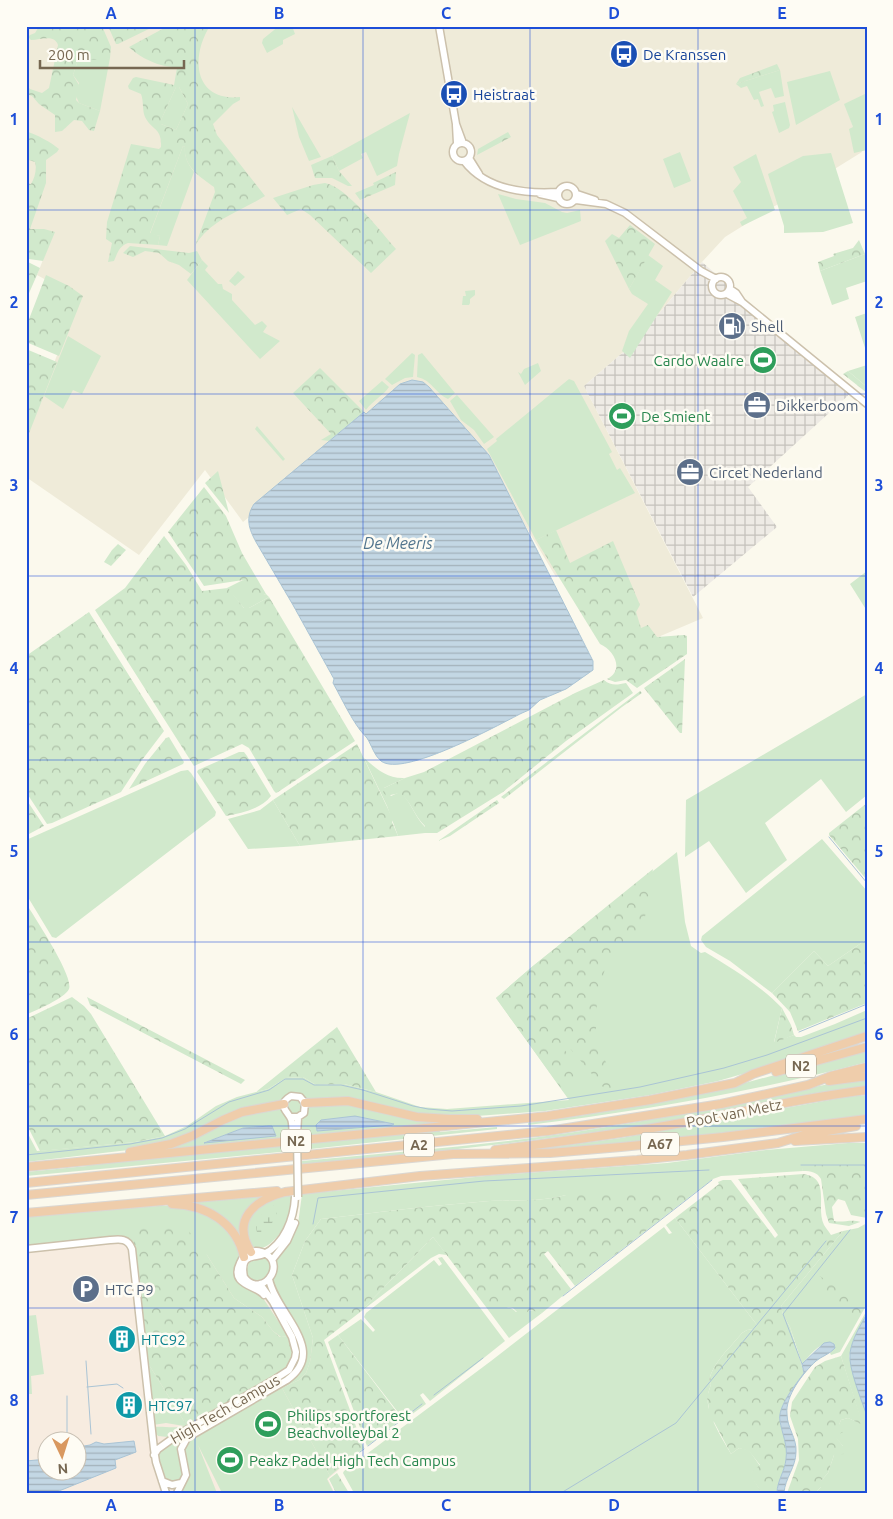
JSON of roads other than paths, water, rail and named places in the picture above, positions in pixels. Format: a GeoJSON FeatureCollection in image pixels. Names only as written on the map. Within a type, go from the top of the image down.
{"type":"FeatureCollection","features":[{"type":"Feature","properties":{"kind":"highway"},"geometry":{"type":"LineString","coordinates":[[736,1082],[753,1074],[867,1036]]}},
{"type":"Feature","properties":{"kind":"highway","name":"Poot van Metz"},"geometry":{"type":"LineString","coordinates":[[736,1082],[867,1047]]}},
{"type":"Feature","properties":{"kind":"highway"},"geometry":{"type":"LineString","coordinates":[[808,1085],[831,1076],[867,1067]]}},
{"type":"Feature","properties":{"kind":"highway","name":"A2"},"geometry":{"type":"LineString","coordinates":[[26,1183],[548,1131],[686,1110],[808,1085],[867,1076]]}},
{"type":"Feature","properties":{"kind":"highway","name":"N2"},"geometry":{"type":"LineString","coordinates":[[26,1167],[548,1116],[650,1100],[736,1082]]}},
{"type":"Feature","properties":{"kind":"highway","name":"Poot van Metz"},"geometry":{"type":"LineString","coordinates":[[453,1154],[603,1136],[826,1095],[867,1090]]}},
{"type":"Feature","properties":{"kind":"highway","name":"N2"},"geometry":{"type":"LineString","coordinates":[[305,1104],[359,1102],[417,1117],[501,1121]]}},
{"type":"Feature","properties":{"kind":"highway","name":"N2"},"geometry":{"type":"LineString","coordinates":[[90,1161],[171,1144],[242,1112],[284,1104]]}},
{"type":"Feature","properties":{"kind":"highway","name":"A67"},"geometry":{"type":"LineString","coordinates":[[453,1154],[550,1153],[723,1137],[867,1120]]}},
{"type":"Feature","properties":{"kind":"highway"},"geometry":{"type":"LineString","coordinates":[[778,1143],[804,1135],[867,1124]]}},
{"type":"Feature","properties":{"kind":"highway"},"geometry":{"type":"LineString","coordinates":[[252,1252],[244,1239],[244,1226],[249,1212],[258,1203],[285,1192],[420,1176],[637,1160],[778,1143],[867,1138]]}},
{"type":"Feature","properties":{"kind":"highway","name":"A2"},"geometry":{"type":"LineString","coordinates":[[26,1195],[453,1154]]}},
{"type":"Feature","properties":{"kind":"highway"},"geometry":{"type":"LineString","coordinates":[[26,1213],[341,1185]]}},
{"type":"Feature","properties":{"kind":"highway"},"geometry":{"type":"LineString","coordinates":[[130,1204],[135,1206],[187,1205],[211,1212],[231,1230],[244,1260]]}},
{"type":"Feature","properties":{"kind":"street"},"geometry":{"type":"LineString","coordinates":[[438,26],[456,124],[455,129],[460,143],[470,148],[467,159],[472,170],[498,186],[510,190],[558,195]]}},
{"type":"Feature","properties":{"kind":"street"},"geometry":{"type":"LineString","coordinates":[[460,143],[452,150],[453,156],[457,160],[467,159]]}},
{"type":"Feature","properties":{"kind":"street"},"geometry":{"type":"LineString","coordinates":[[558,195],[562,187],[568,186],[574,189],[576,197]]}},
{"type":"Feature","properties":{"kind":"street"},"geometry":{"type":"LineString","coordinates":[[558,195],[562,203],[568,205],[576,197],[591,198],[625,213],[701,271],[707,280],[714,281],[722,277],[728,280],[728,291]]}},
{"type":"Feature","properties":{"kind":"street"},"geometry":{"type":"LineString","coordinates":[[714,281],[712,290],[716,294],[722,296],[728,291]]}},
{"type":"Feature","properties":{"kind":"street"},"geometry":{"type":"LineString","coordinates":[[728,291],[867,404]]}},
{"type":"Feature","properties":{"kind":"street"},"geometry":{"type":"LineString","coordinates":[[290,1117],[298,1117],[304,1113],[305,1104],[302,1098],[293,1096],[287,1098],[284,1104],[284,1110],[290,1117],[295,1135]]}},
{"type":"Feature","properties":{"kind":"street"},"geometry":{"type":"LineString","coordinates":[[272,1260],[292,1231],[298,1213],[295,1135],[298,1117]]}},
{"type":"Feature","properties":{"kind":"street"},"geometry":{"type":"LineString","coordinates":[[244,1260],[265,1253],[282,1236],[291,1223],[296,1197]]}},
{"type":"Feature","properties":{"kind":"street","name":"High Tech Campus"},"geometry":{"type":"LineString","coordinates":[[26,1249],[110,1240],[122,1240],[130,1244],[154,1455],[166,1493]]}},
{"type":"Feature","properties":{"kind":"street"},"geometry":{"type":"LineString","coordinates":[[259,1251],[265,1253],[272,1260],[273,1271],[269,1279],[258,1287],[248,1287],[240,1278],[239,1266],[252,1252],[259,1251]]}},
{"type":"Feature","properties":{"kind":"street","name":"High Tech Campus"},"geometry":{"type":"LineString","coordinates":[[177,1493],[186,1475],[181,1449],[187,1438],[287,1380],[300,1367],[304,1351],[302,1343],[277,1300],[269,1279]]}},
{"type":"Feature","properties":{"kind":"street","name":"High Tech Campus"},"geometry":{"type":"LineString","coordinates":[[154,1455],[158,1449],[176,1436],[289,1370],[295,1358],[292,1337],[274,1307],[258,1287]]}},
{"type":"Feature","properties":{"kind":"street"},"geometry":{"type":"LineString","coordinates":[[152,1432],[157,1438],[162,1440],[176,1436]]}},
{"type":"Feature","properties":{"kind":"street"},"geometry":{"type":"LineString","coordinates":[[162,1481],[172,1485],[181,1483]]}},
{"type":"Feature","properties":{"kind":"water","name":"De Meeris"},"geometry":{"type":"Polygon","coordinates":[[[412,380],[423,382],[429,387],[489,455],[593,661],[593,670],[566,689],[540,700],[529,710],[473,738],[429,756],[409,762],[392,764],[379,759],[349,713],[333,683],[334,679],[251,533],[249,519],[254,504],[364,412],[366,414],[400,384],[412,380]]]}},
{"type":"Feature","properties":{"kind":"water"},"geometry":{"type":"Polygon","coordinates":[[[355,1116],[394,1124],[317,1131],[316,1125],[321,1120],[355,1116]]]}},
{"type":"Feature","properties":{"kind":"water"},"geometry":{"type":"Polygon","coordinates":[[[272,1126],[276,1136],[204,1143],[243,1128],[272,1126]]]}},
{"type":"Feature","properties":{"kind":"water"},"geometry":{"type":"Polygon","coordinates":[[[867,1314],[867,1416],[853,1376],[850,1353],[857,1333],[867,1314]]]}},
{"type":"Feature","properties":{"kind":"water"},"geometry":{"type":"Polygon","coordinates":[[[830,1342],[834,1344],[835,1348],[816,1361],[806,1372],[796,1385],[789,1400],[787,1419],[795,1442],[796,1457],[786,1482],[784,1493],[777,1493],[786,1454],[786,1444],[780,1421],[781,1409],[788,1396],[804,1373],[802,1364],[824,1343],[830,1342]]]}},
{"type":"Feature","properties":{"kind":"water"},"geometry":{"type":"Polygon","coordinates":[[[134,1441],[136,1452],[115,1460],[116,1468],[88,1479],[88,1445],[96,1442],[104,1444],[134,1441]]]}},
{"type":"Feature","properties":{"kind":"water"},"geometry":{"type":"Polygon","coordinates":[[[38,1460],[38,1482],[81,1482],[54,1493],[26,1493],[26,1461],[38,1460]]]}},
{"type":"Feature","properties":{"kind":"waterway"},"geometry":{"type":"LineString","coordinates":[[829,837],[867,883]]}},
{"type":"Feature","properties":{"kind":"waterway"},"geometry":{"type":"LineString","coordinates":[[799,1032],[867,1004]]}},
{"type":"Feature","properties":{"kind":"waterway"},"geometry":{"type":"LineString","coordinates":[[26,1155],[130,1144],[162,1138],[185,1129],[229,1102],[269,1090],[285,1079],[303,1079],[314,1085],[341,1085],[428,1109],[452,1111],[521,1106],[640,1087],[724,1068],[767,1055],[867,1018]]}},
{"type":"Feature","properties":{"kind":"waterway"},"geometry":{"type":"LineString","coordinates":[[801,1165],[867,1165]]}},
{"type":"Feature","properties":{"kind":"waterway"},"geometry":{"type":"LineString","coordinates":[[313,1224],[318,1198],[484,1181],[709,1170]]}},
{"type":"Feature","properties":{"kind":"waterway"},"geometry":{"type":"LineString","coordinates":[[563,1296],[712,1180]]}},
{"type":"Feature","properties":{"kind":"waterway"},"geometry":{"type":"LineString","coordinates":[[802,1364],[783,1314],[850,1230]]}},
{"type":"Feature","properties":{"kind":"waterway"},"geometry":{"type":"LineString","coordinates":[[561,1493],[676,1423],[826,1241]]}},
{"type":"Feature","properties":{"kind":"waterway"},"geometry":{"type":"LineString","coordinates":[[434,1395],[483,1358]]}},
{"type":"Feature","properties":{"kind":"waterway"},"geometry":{"type":"LineString","coordinates":[[86,1361],[91,1434]]}},
{"type":"Feature","properties":{"kind":"waterway"},"geometry":{"type":"LineString","coordinates":[[87,1387],[117,1384],[123,1388]]}},
{"type":"Feature","properties":{"kind":"waterway"},"geometry":{"type":"LineString","coordinates":[[67,1396],[67,1432]]}},
{"type":"Feature","properties":{"kind":"waterway"},"geometry":{"type":"LineString","coordinates":[[368,1446],[422,1404]]}},
{"type":"Feature","properties":{"kind":"waterway"},"geometry":{"type":"LineString","coordinates":[[340,1467],[364,1449]]}},
{"type":"Feature","properties":{"kind":"place","name":"De Kranssen"},"geometry":{"type":"Point","coordinates":[624,54]}},
{"type":"Feature","properties":{"kind":"place","name":"Heistraat"},"geometry":{"type":"Point","coordinates":[454,94]}},
{"type":"Feature","properties":{"kind":"place","name":"Shell"},"geometry":{"type":"Point","coordinates":[732,326]}},
{"type":"Feature","properties":{"kind":"place","name":"Cardo Waalre"},"geometry":{"type":"Point","coordinates":[763,360]}},
{"type":"Feature","properties":{"kind":"place","name":"Dikkerboom"},"geometry":{"type":"Point","coordinates":[757,405]}},
{"type":"Feature","properties":{"kind":"place","name":"De Smient"},"geometry":{"type":"Point","coordinates":[622,416]}},
{"type":"Feature","properties":{"kind":"place","name":"Circet Nederland"},"geometry":{"type":"Point","coordinates":[690,472]}},
{"type":"Feature","properties":{"kind":"place","name":"HTC P9"},"geometry":{"type":"Point","coordinates":[86,1289]}},
{"type":"Feature","properties":{"kind":"place","name":"HTC92"},"geometry":{"type":"Point","coordinates":[122,1339]}},
{"type":"Feature","properties":{"kind":"place","name":"HTC97"},"geometry":{"type":"Point","coordinates":[129,1405]}},
{"type":"Feature","properties":{"kind":"place","name":"Philips sportforest Beachvolleybal 2"},"geometry":{"type":"Point","coordinates":[268,1424]}},
{"type":"Feature","properties":{"kind":"place","name":"Peakz Padel High Tech Campus"},"geometry":{"type":"Point","coordinates":[230,1460]}}]}
